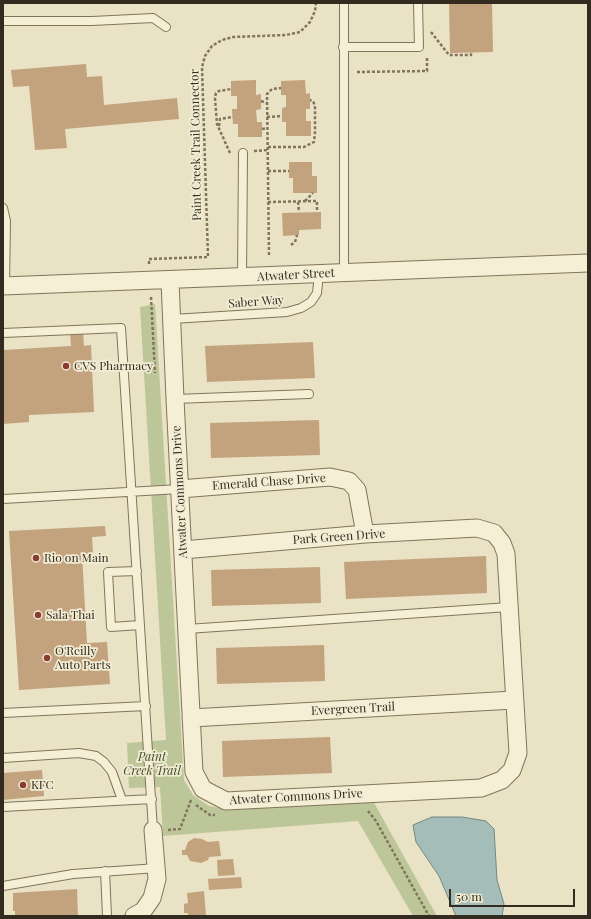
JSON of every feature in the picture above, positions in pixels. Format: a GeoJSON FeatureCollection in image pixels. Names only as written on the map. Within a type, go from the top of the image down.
{"type":"FeatureCollection","features":[{"type":"Feature","properties":{"kind":"street","name":"Atwater Street"},"geometry":{"type":"LineString","coordinates":[[4,286],[170,281],[588,264]]}},
{"type":"Feature","properties":{"kind":"street","name":"Atwater Commons Drive"},"geometry":{"type":"LineString","coordinates":[[170,281],[194,772],[203,789],[226,802],[481,788],[502,780],[512,770],[518,753],[506,554],[502,543],[494,533]]}},
{"type":"Feature","properties":{"kind":"street","name":"Emerald Chase Drive"},"geometry":{"type":"LineString","coordinates":[[180,489],[330,478],[349,481],[357,490],[366,534]]}},
{"type":"Feature","properties":{"kind":"street","name":"Park Green Drive"},"geometry":{"type":"LineString","coordinates":[[183,550],[366,534],[477,528],[494,533]]}},
{"type":"Feature","properties":{"kind":"street","name":"Evergreen Trail"},"geometry":{"type":"LineString","coordinates":[[192,718],[514,700]]}},
{"type":"Feature","properties":{"kind":"street"},"geometry":{"type":"LineString","coordinates":[[134,916],[143,911],[152,898],[157,879],[154,831]]}},
{"type":"Feature","properties":{"kind":"lane"},"geometry":{"type":"LineString","coordinates":[[344,3],[344,273]]}},
{"type":"Feature","properties":{"kind":"lane"},"geometry":{"type":"LineString","coordinates":[[343,47],[419,47],[418,3]]}},
{"type":"Feature","properties":{"kind":"lane"},"geometry":{"type":"LineString","coordinates":[[3,21],[92,21],[153,18],[166,27]]}},
{"type":"Feature","properties":{"kind":"lane"},"geometry":{"type":"LineString","coordinates":[[242,278],[243,153]]}},
{"type":"Feature","properties":{"kind":"lane"},"geometry":{"type":"LineString","coordinates":[[3,208],[6,221],[4,286]]}},
{"type":"Feature","properties":{"kind":"lane","name":"Saber Way"},"geometry":{"type":"LineString","coordinates":[[172,319],[287,312],[301,308],[311,302],[317,293],[319,274]]}},
{"type":"Feature","properties":{"kind":"lane"},"geometry":{"type":"LineString","coordinates":[[3,333],[122,328],[154,831]]}},
{"type":"Feature","properties":{"kind":"lane"},"geometry":{"type":"LineString","coordinates":[[175,399],[309,394]]}},
{"type":"Feature","properties":{"kind":"lane"},"geometry":{"type":"LineString","coordinates":[[3,499],[180,489]]}},
{"type":"Feature","properties":{"kind":"lane"},"geometry":{"type":"LineString","coordinates":[[137,571],[108,572],[111,627],[140,625]]}},
{"type":"Feature","properties":{"kind":"lane"},"geometry":{"type":"LineString","coordinates":[[187,629],[509,607]]}},
{"type":"Feature","properties":{"kind":"lane"},"geometry":{"type":"LineString","coordinates":[[3,713],[146,706]]}},
{"type":"Feature","properties":{"kind":"lane"},"geometry":{"type":"LineString","coordinates":[[3,758],[79,753],[96,756],[104,762],[112,772],[122,800]]}},
{"type":"Feature","properties":{"kind":"lane"},"geometry":{"type":"LineString","coordinates":[[3,807],[152,799]]}},
{"type":"Feature","properties":{"kind":"lane"},"geometry":{"type":"LineString","coordinates":[[3,886],[73,874],[157,868]]}},
{"type":"Feature","properties":{"kind":"lane"},"geometry":{"type":"LineString","coordinates":[[105,871],[107,916]]}},
{"type":"Feature","properties":{"kind":"path","name":"Paint Creek Trail Connector"},"geometry":{"type":"LineString","coordinates":[[149,266],[149,259],[208,257],[202,67],[205,56],[212,46],[222,40],[286,35],[300,32],[310,22],[315,11],[316,3]]}},
{"type":"Feature","properties":{"kind":"path"},"geometry":{"type":"LineString","coordinates":[[431,31],[449,54],[471,55],[471,53]]}},
{"type":"Feature","properties":{"kind":"path"},"geometry":{"type":"LineString","coordinates":[[269,255],[267,94],[270,90],[281,88]]}},
{"type":"Feature","properties":{"kind":"path"},"geometry":{"type":"LineString","coordinates":[[231,89],[222,90],[216,93],[217,124],[230,153],[308,146],[315,140],[315,106],[313,101],[310,100]]}},
{"type":"Feature","properties":{"kind":"path"},"geometry":{"type":"LineString","coordinates":[[261,101],[267,103]]}},
{"type":"Feature","properties":{"kind":"path"},"geometry":{"type":"LineString","coordinates":[[268,117],[282,116]]}},
{"type":"Feature","properties":{"kind":"path"},"geometry":{"type":"LineString","coordinates":[[218,128],[220,119],[233,117]]}},
{"type":"Feature","properties":{"kind":"path"},"geometry":{"type":"LineString","coordinates":[[262,129],[268,128]]}},
{"type":"Feature","properties":{"kind":"path"},"geometry":{"type":"LineString","coordinates":[[268,171],[289,171]]}},
{"type":"Feature","properties":{"kind":"path"},"geometry":{"type":"LineString","coordinates":[[304,202],[313,194]]}},
{"type":"Feature","properties":{"kind":"path"},"geometry":{"type":"LineString","coordinates":[[268,202],[317,201],[317,212]]}},
{"type":"Feature","properties":{"kind":"path"},"geometry":{"type":"LineString","coordinates":[[298,202],[299,212]]}},
{"type":"Feature","properties":{"kind":"path"},"geometry":{"type":"LineString","coordinates":[[291,245],[295,242],[297,235]]}},
{"type":"Feature","properties":{"kind":"path"},"geometry":{"type":"LineString","coordinates":[[154,831],[180,829],[192,800]]}},
{"type":"Feature","properties":{"kind":"path"},"geometry":{"type":"LineString","coordinates":[[376,821],[428,916]]}},
{"type":"Feature","properties":{"kind":"green space","name":"Paint Creek Trail"},"geometry":{"type":"Polygon","coordinates":[[[155,304],[184,780],[193,795],[209,806],[221,808],[372,799],[437,916],[413,916],[358,821],[163,836],[160,787],[129,788],[127,743],[166,740],[140,307],[155,304]]]}},
{"type":"Feature","properties":{"kind":"water"},"geometry":{"type":"Polygon","coordinates":[[[432,817],[462,817],[486,821],[494,829],[497,880],[504,904],[502,916],[456,916],[439,876],[416,842],[413,825],[432,817]]]}},
{"type":"Feature","properties":{"kind":"building"},"geometry":{"type":"Polygon","coordinates":[[[449,3],[492,3],[493,52],[450,53],[449,3]]]}},
{"type":"Feature","properties":{"kind":"building"},"geometry":{"type":"Polygon","coordinates":[[[86,64],[87,77],[102,76],[104,105],[177,98],[179,119],[65,129],[67,148],[35,150],[29,86],[13,87],[11,70],[86,64]]]}},
{"type":"Feature","properties":{"kind":"building"},"geometry":{"type":"Polygon","coordinates":[[[256,80],[256,95],[261,94],[261,109],[256,110],[257,122],[262,122],[262,137],[238,137],[238,124],[233,124],[232,109],[237,109],[237,96],[231,96],[231,81],[256,80]]]}},
{"type":"Feature","properties":{"kind":"building"},"geometry":{"type":"Polygon","coordinates":[[[305,80],[306,94],[310,93],[310,109],[306,109],[306,121],[311,121],[311,136],[286,136],[286,122],[282,122],[282,108],[286,107],[286,95],[281,95],[281,81],[305,80]]]}},
{"type":"Feature","properties":{"kind":"building"},"geometry":{"type":"Polygon","coordinates":[[[289,162],[312,162],[312,176],[317,176],[317,193],[293,193],[293,178],[289,178],[289,162]]]}},
{"type":"Feature","properties":{"kind":"building"},"geometry":{"type":"Polygon","coordinates":[[[321,212],[321,229],[299,230],[299,235],[283,236],[282,213],[321,212]]]}},
{"type":"Feature","properties":{"kind":"building","name":"CVS Pharmacy"},"geometry":{"type":"Polygon","coordinates":[[[70,331],[83,331],[84,346],[91,345],[94,412],[29,415],[29,422],[3,424],[3,350],[71,346],[70,331]]]}},
{"type":"Feature","properties":{"kind":"building"},"geometry":{"type":"Polygon","coordinates":[[[313,342],[315,378],[207,382],[205,346],[313,342]]]}},
{"type":"Feature","properties":{"kind":"building"},"geometry":{"type":"Polygon","coordinates":[[[319,420],[320,455],[211,458],[210,423],[319,420]]]}},
{"type":"Feature","properties":{"kind":"building"},"geometry":{"type":"Polygon","coordinates":[[[105,526],[106,536],[92,537],[93,553],[82,554],[87,643],[107,642],[110,684],[19,690],[9,531],[105,526]]]}},
{"type":"Feature","properties":{"kind":"building"},"geometry":{"type":"Polygon","coordinates":[[[486,556],[487,593],[346,599],[344,562],[486,556]]]}},
{"type":"Feature","properties":{"kind":"building"},"geometry":{"type":"Polygon","coordinates":[[[320,567],[321,603],[212,606],[211,570],[320,567]]]}},
{"type":"Feature","properties":{"kind":"building"},"geometry":{"type":"Polygon","coordinates":[[[324,645],[325,681],[217,684],[216,648],[324,645]]]}},
{"type":"Feature","properties":{"kind":"building"},"geometry":{"type":"Polygon","coordinates":[[[330,737],[332,773],[223,777],[222,741],[330,737]]]}},
{"type":"Feature","properties":{"kind":"building","name":"KFC"},"geometry":{"type":"Polygon","coordinates":[[[42,770],[44,796],[3,800],[3,773],[42,770]]]}},
{"type":"Feature","properties":{"kind":"building"},"geometry":{"type":"Polygon","coordinates":[[[194,838],[202,839],[208,842],[219,841],[221,856],[209,857],[208,860],[201,863],[190,861],[187,855],[182,855],[182,850],[185,850],[188,842],[194,838]]]}},
{"type":"Feature","properties":{"kind":"building"},"geometry":{"type":"Polygon","coordinates":[[[233,859],[235,875],[218,876],[217,860],[233,859]]]}},
{"type":"Feature","properties":{"kind":"building"},"geometry":{"type":"Polygon","coordinates":[[[241,877],[242,888],[209,890],[208,879],[241,877]]]}},
{"type":"Feature","properties":{"kind":"building"},"geometry":{"type":"Polygon","coordinates":[[[77,889],[78,916],[15,916],[15,911],[13,911],[13,893],[77,889]]]}},
{"type":"Feature","properties":{"kind":"building"},"geometry":{"type":"Polygon","coordinates":[[[204,891],[206,916],[188,916],[188,913],[184,913],[184,904],[188,903],[187,893],[204,891]]]}},
{"type":"Feature","properties":{"kind":"place","name":"CVS Pharmacy"},"geometry":{"type":"Point","coordinates":[66,366]}},
{"type":"Feature","properties":{"kind":"place","name":"Rio on Main"},"geometry":{"type":"Point","coordinates":[36,558]}},
{"type":"Feature","properties":{"kind":"place","name":"Sala Thai"},"geometry":{"type":"Point","coordinates":[38,615]}},
{"type":"Feature","properties":{"kind":"place","name":"O'Reilly Auto Parts"},"geometry":{"type":"Point","coordinates":[47,658]}},
{"type":"Feature","properties":{"kind":"place","name":"KFC"},"geometry":{"type":"Point","coordinates":[23,785]}}]}
